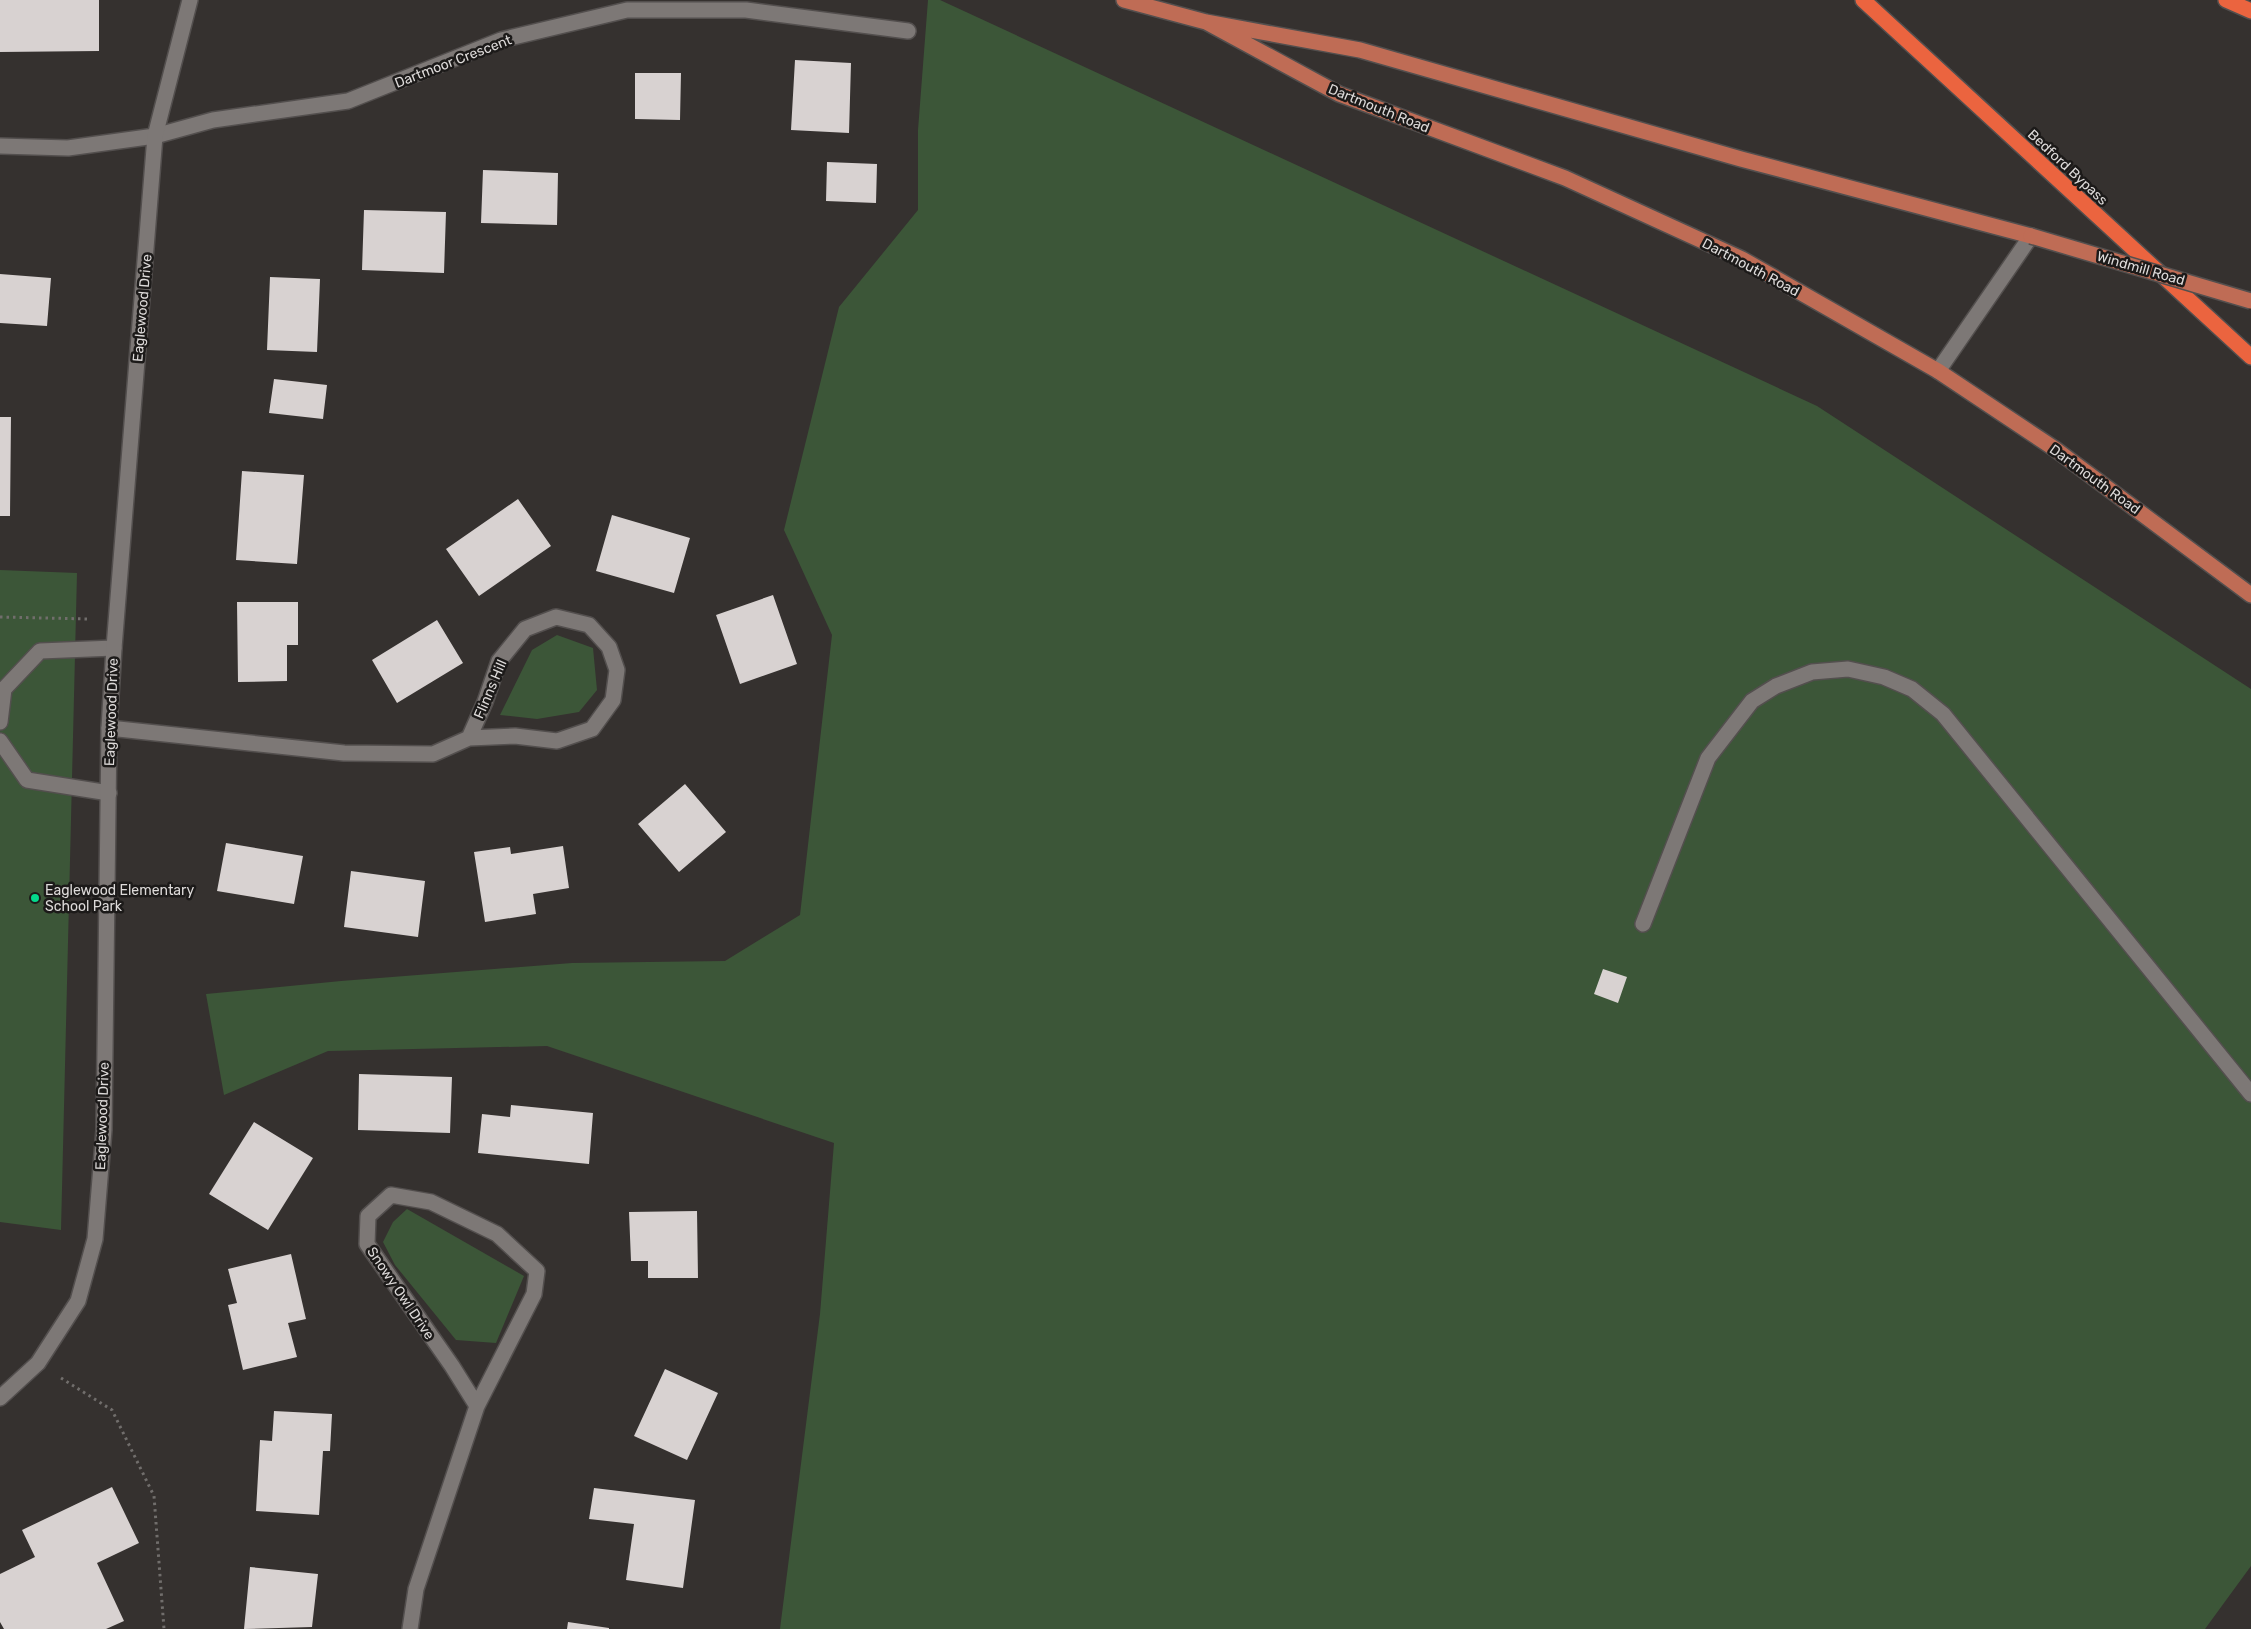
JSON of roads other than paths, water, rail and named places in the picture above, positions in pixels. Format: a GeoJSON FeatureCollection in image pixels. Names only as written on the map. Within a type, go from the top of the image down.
{"type":"FeatureCollection","features":[{"type":"Feature","properties":{"kind":"highway","name":"Bedford Bypass"},"geometry":{"type":"LineString","coordinates":[[1863,0],[2251,357]]}},
{"type":"Feature","properties":{"kind":"highway"},"geometry":{"type":"LineString","coordinates":[[2226,0],[2251,10]]}},
{"type":"Feature","properties":{"kind":"main road","name":"Dartmouth Road"},"geometry":{"type":"LineString","coordinates":[[1124,0],[1206,22],[1360,50],[1732,156],[2032,236]]}},
{"type":"Feature","properties":{"kind":"main road","name":"Dartmouth Road"},"geometry":{"type":"LineString","coordinates":[[1206,22],[1339,94],[1565,178],[1742,259],[1938,371],[2055,449],[2251,595]]}},
{"type":"Feature","properties":{"kind":"main road","name":"Windmill Road"},"geometry":{"type":"LineString","coordinates":[[2032,236],[2251,301]]}},
{"type":"Feature","properties":{"kind":"street","name":"Eaglewood Drive"},"geometry":{"type":"LineString","coordinates":[[0,1398],[38,1363],[78,1301],[95,1239],[104,1130],[109,728],[114,648],[155,136],[190,0]]}},
{"type":"Feature","properties":{"kind":"street","name":"Dartmoor Crescent"},"geometry":{"type":"LineString","coordinates":[[0,146],[68,148],[155,136],[214,120],[348,101],[501,40],[627,10],[746,10],[908,31]]}},
{"type":"Feature","properties":{"kind":"street"},"geometry":{"type":"LineString","coordinates":[[1938,371],[2032,236]]}},
{"type":"Feature","properties":{"kind":"street","name":"Flinns Hill"},"geometry":{"type":"LineString","coordinates":[[109,728],[344,752],[433,754],[469,738],[515,736],[557,741],[592,729],[613,700],[617,670],[609,647],[589,625],[556,617],[525,629],[499,661],[485,702],[469,738]]}},
{"type":"Feature","properties":{"kind":"street"},"geometry":{"type":"LineString","coordinates":[[0,722],[4,690],[40,651],[114,648]]}},
{"type":"Feature","properties":{"kind":"street"},"geometry":{"type":"LineString","coordinates":[[1643,924],[1708,758],[1752,701],[1776,686],[1812,672],[1848,669],[1884,677],[1912,689],[1943,714],[2251,1094]]}},
{"type":"Feature","properties":{"kind":"street"},"geometry":{"type":"LineString","coordinates":[[0,740],[27,780],[109,793]]}},
{"type":"Feature","properties":{"kind":"street","name":"Snowy Owl Drive"},"geometry":{"type":"LineString","coordinates":[[410,1629],[416,1589],[477,1406],[534,1294],[537,1271],[497,1234],[430,1202],[391,1195],[368,1216],[367,1244],[452,1366],[477,1406]]}},
{"type":"Feature","properties":{"kind":"place","name":"Eaglewood Elementary School Park"},"geometry":{"type":"Point","coordinates":[35,898]}}]}
